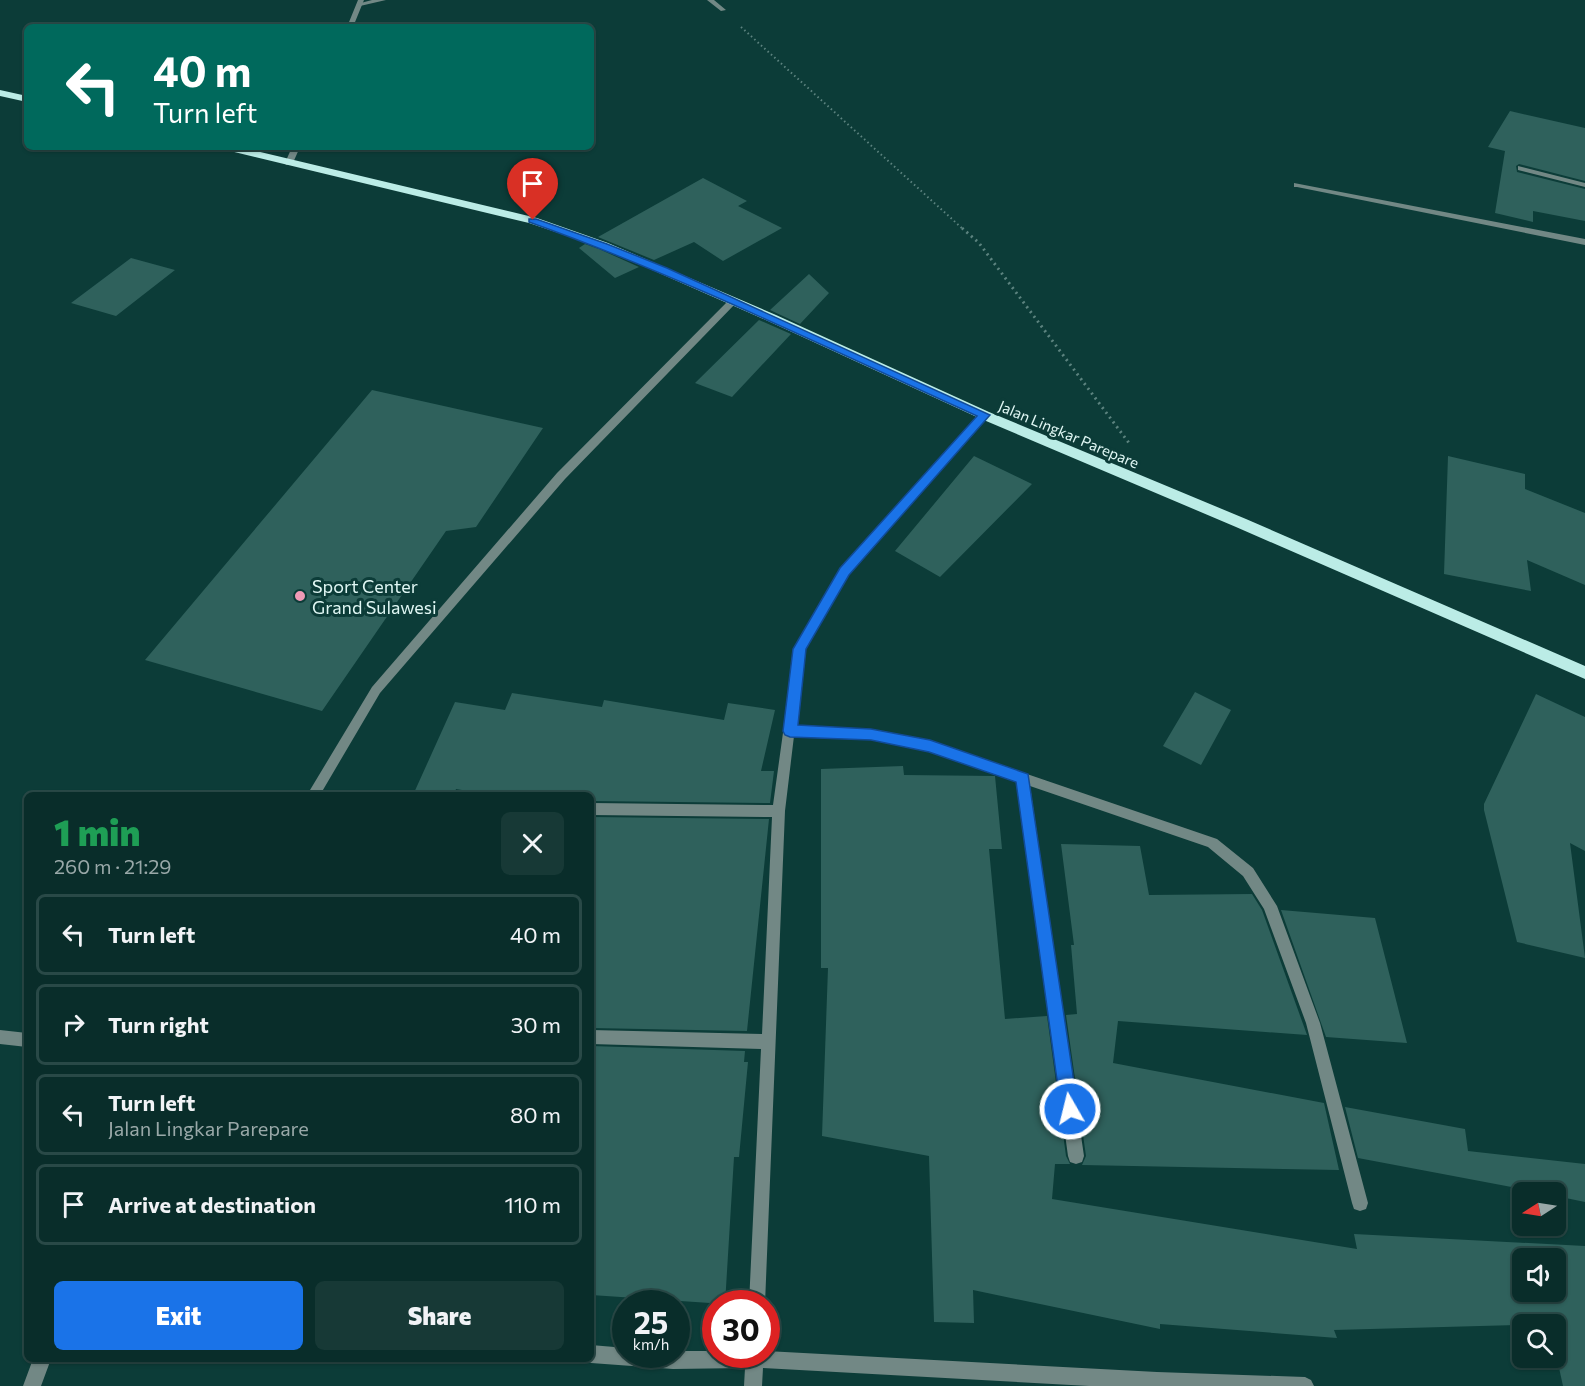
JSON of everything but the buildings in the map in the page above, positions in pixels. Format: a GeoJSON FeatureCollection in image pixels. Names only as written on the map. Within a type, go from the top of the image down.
{"type":"FeatureCollection","features":[{"type":"Feature","properties":{"kind":"highway"},"geometry":{"type":"LineString","coordinates":[[0,93],[24,98]]}},
{"type":"Feature","properties":{"kind":"highway","name":"Jalan Lingkar Parepare"},"geometry":{"type":"LineString","coordinates":[[238,150],[533,220],[604,246],[733,301],[984,415],[1241,523],[1585,673]]}},
{"type":"Feature","properties":{"kind":"street"},"geometry":{"type":"LineString","coordinates":[[351,24],[361,2],[383,0]]}},
{"type":"Feature","properties":{"kind":"street"},"geometry":{"type":"LineString","coordinates":[[710,0],[723,10]]}},
{"type":"Feature","properties":{"kind":"street"},"geometry":{"type":"LineString","coordinates":[[289,163],[295,150]]}},
{"type":"Feature","properties":{"kind":"street"},"geometry":{"type":"LineString","coordinates":[[1521,168],[1585,185]]}},
{"type":"Feature","properties":{"kind":"street"},"geometry":{"type":"LineString","coordinates":[[1297,185],[1585,242]]}},
{"type":"Feature","properties":{"kind":"street"},"geometry":{"type":"LineString","coordinates":[[315,792],[384,681],[561,476],[733,301]]}},
{"type":"Feature","properties":{"kind":"street"},"geometry":{"type":"LineString","coordinates":[[758,1290],[779,811],[799,649],[844,572],[984,415]]}},
{"type":"Feature","properties":{"kind":"street"},"geometry":{"type":"LineString","coordinates":[[790,731],[871,734],[930,746],[1212,843],[1248,872],[1270,906],[1313,1023],[1360,1203]]}},
{"type":"Feature","properties":{"kind":"street"},"geometry":{"type":"LineString","coordinates":[[1023,778],[1076,1156]]}},
{"type":"Feature","properties":{"kind":"street"},"geometry":{"type":"LineString","coordinates":[[594,808],[779,811]]}},
{"type":"Feature","properties":{"kind":"street"},"geometry":{"type":"LineString","coordinates":[[0,1037],[24,1040]]}},
{"type":"Feature","properties":{"kind":"street"},"geometry":{"type":"LineString","coordinates":[[594,1037],[768,1042]]}},
{"type":"Feature","properties":{"kind":"street"},"geometry":{"type":"LineString","coordinates":[[594,1354],[673,1360],[702,1359]]}},
{"type":"Feature","properties":{"kind":"street"},"geometry":{"type":"LineString","coordinates":[[780,1358],[1157,1381],[1305,1386]]}},
{"type":"Feature","properties":{"kind":"street"},"geometry":{"type":"LineString","coordinates":[[32,1386],[41,1362]]}},
{"type":"Feature","properties":{"kind":"street"},"geometry":{"type":"LineString","coordinates":[[753,1386],[754,1368]]}},
{"type":"Feature","properties":{"kind":"path"},"geometry":{"type":"LineString","coordinates":[[723,10],[978,243],[1133,448]]}},
{"type":"Feature","properties":{"kind":"place","name":"Sport Center Grand Sulawesi"},"geometry":{"type":"Point","coordinates":[300,596]}},
{"type":"Feature","properties":{"kind":"route"},"geometry":{"type":"LineString","coordinates":[[533,220],[663,270],[984,415],[844,572],[799,649],[790,731],[871,734],[930,746],[1023,778],[1070,1109]]}}]}
